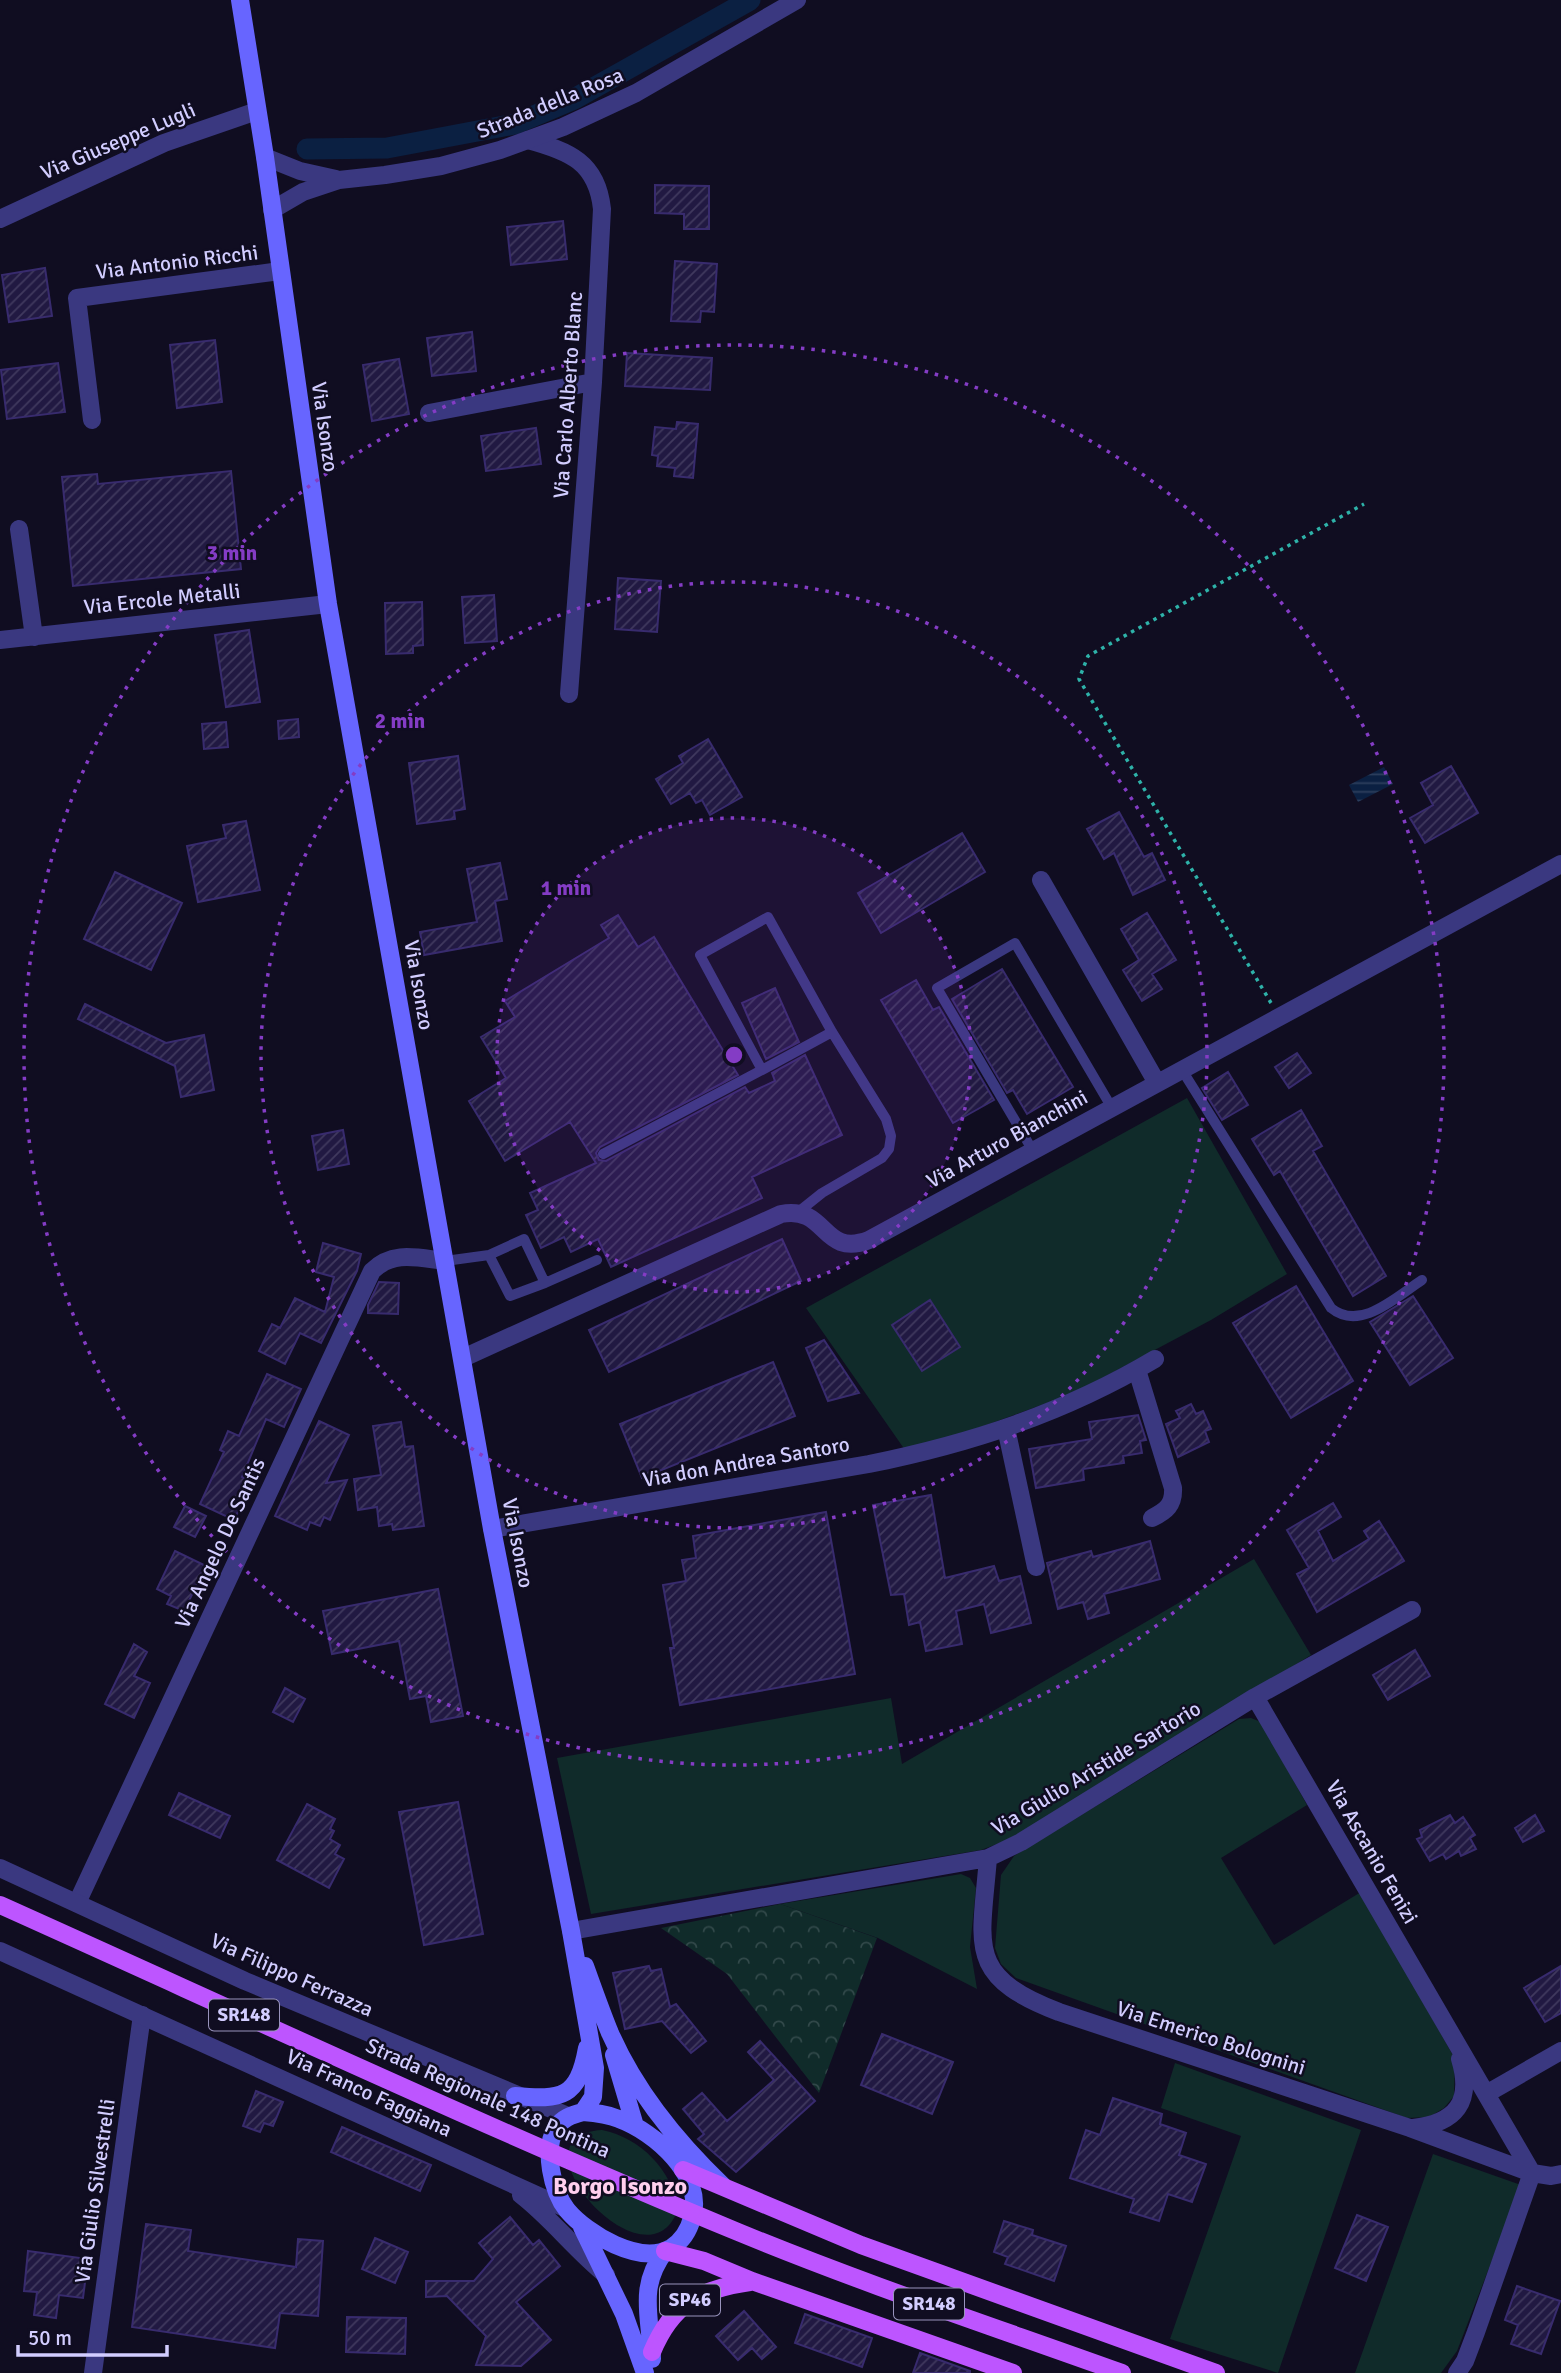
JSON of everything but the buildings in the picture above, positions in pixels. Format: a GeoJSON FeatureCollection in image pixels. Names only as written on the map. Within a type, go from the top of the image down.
{"type":"FeatureCollection","features":[{"type":"Feature","properties":{"kind":"main road","name":"Via Isonzo"},"geometry":{"type":"LineString","coordinates":[[228,0],[247,43]]}},
{"type":"Feature","properties":{"kind":"main road","name":"Via Isonzo"},"geometry":{"type":"LineString","coordinates":[[240,0],[265,157],[328,604],[492,1529],[571,1931]]}},
{"type":"Feature","properties":{"kind":"main road","name":"Strada Regionale 148 Pontina"},"geometry":{"type":"LineString","coordinates":[[0,1905],[488,2124],[737,2232],[827,2268],[1122,2373]]}},
{"type":"Feature","properties":{"kind":"main road"},"geometry":{"type":"LineString","coordinates":[[571,1931],[611,2034],[638,2081],[668,2125],[701,2165],[723,2186]]}},
{"type":"Feature","properties":{"kind":"main road"},"geometry":{"type":"LineString","coordinates":[[571,1931],[595,2068],[595,2088],[589,2106],[555,2129],[550,2146],[555,2185],[565,2208],[600,2237],[620,2247],[645,2253],[665,2251],[704,2261],[752,2281],[1013,2373]]}},
{"type":"Feature","properties":{"kind":"main road"},"geometry":{"type":"LineString","coordinates":[[611,2034],[616,2064],[635,2126]]}},
{"type":"Feature","properties":{"kind":"main road"},"geometry":{"type":"LineString","coordinates":[[515,2096],[550,2097],[563,2094],[572,2087],[582,2072],[589,2038]]}},
{"type":"Feature","properties":{"kind":"main road"},"geometry":{"type":"LineString","coordinates":[[575,2114],[607,2114],[635,2126],[669,2153],[683,2170],[694,2197],[695,2208],[688,2229],[681,2239],[665,2251]]}},
{"type":"Feature","properties":{"kind":"main road"},"geometry":{"type":"LineString","coordinates":[[683,2170],[861,2245],[1216,2373]]}},
{"type":"Feature","properties":{"kind":"main road"},"geometry":{"type":"LineString","coordinates":[[579,2221],[606,2275],[645,2373]]}},
{"type":"Feature","properties":{"kind":"main road","name":"SP46"},"geometry":{"type":"LineString","coordinates":[[652,2373],[648,2291],[653,2270],[665,2251]]}},
{"type":"Feature","properties":{"kind":"main road","name":"SP46"},"geometry":{"type":"LineString","coordinates":[[652,2352],[670,2318],[685,2304],[716,2287],[752,2281]]}},
{"type":"Feature","properties":{"kind":"street","name":"Strada della Rosa"},"geometry":{"type":"LineString","coordinates":[[272,211],[303,192],[339,180],[434,168],[472,159],[590,116],[636,93],[797,0]]}},
{"type":"Feature","properties":{"kind":"street","name":"Via Giuseppe Lugli"},"geometry":{"type":"LineString","coordinates":[[0,219],[164,143],[257,111]]}},
{"type":"Feature","properties":{"kind":"street","name":"Via Carlo Alberto Blanc"},"geometry":{"type":"LineString","coordinates":[[528,140],[573,156],[592,177],[601,200],[602,230],[593,382],[569,694]]}},
{"type":"Feature","properties":{"kind":"street","name":"Strada della Rosa"},"geometry":{"type":"LineString","coordinates":[[265,157],[300,171],[339,180]]}},
{"type":"Feature","properties":{"kind":"street","name":"Via Antonio Ricchi"},"geometry":{"type":"LineString","coordinates":[[92,420],[76,298],[280,271]]}},
{"type":"Feature","properties":{"kind":"street"},"geometry":{"type":"LineString","coordinates":[[429,414],[593,382]]}},
{"type":"Feature","properties":{"kind":"street"},"geometry":{"type":"LineString","coordinates":[[19,530],[34,637]]}},
{"type":"Feature","properties":{"kind":"street","name":"Via Ercole Metalli"},"geometry":{"type":"LineString","coordinates":[[0,640],[328,604]]}},
{"type":"Feature","properties":{"kind":"street","name":"Via Arturo Bianchini"},"geometry":{"type":"LineString","coordinates":[[797,1213],[812,1217],[836,1240],[849,1244],[863,1242],[1561,864]]}},
{"type":"Feature","properties":{"kind":"street"},"geometry":{"type":"LineString","coordinates":[[1041,880],[1157,1083]]}},
{"type":"Feature","properties":{"kind":"street"},"geometry":{"type":"LineString","coordinates":[[463,1358],[781,1214],[797,1213]]}},
{"type":"Feature","properties":{"kind":"street","name":"Via Angelo De Santis"},"geometry":{"type":"LineString","coordinates":[[77,1903],[372,1271],[383,1262],[396,1257],[445,1261]]}},
{"type":"Feature","properties":{"kind":"street","name":"Via don Andrea Santoro"},"geometry":{"type":"LineString","coordinates":[[492,1529],[896,1458],[1006,1428],[1074,1403],[1155,1359]]}},
{"type":"Feature","properties":{"kind":"street"},"geometry":{"type":"LineString","coordinates":[[1137,1370],[1173,1488],[1168,1509],[1152,1518]]}},
{"type":"Feature","properties":{"kind":"street"},"geometry":{"type":"LineString","coordinates":[[1006,1428],[1036,1567]]}},
{"type":"Feature","properties":{"kind":"street","name":"Via Giulio Aristide Sartorio"},"geometry":{"type":"LineString","coordinates":[[571,1931],[989,1858],[1021,1842],[1255,1697],[1412,1610]]}},
{"type":"Feature","properties":{"kind":"street","name":"Via Ascanio Fenizi"},"geometry":{"type":"LineString","coordinates":[[1255,1697],[1532,2173]]}},
{"type":"Feature","properties":{"kind":"street","name":"Via Emerico Bolognini"},"geometry":{"type":"LineString","coordinates":[[989,1858],[983,1924],[985,1953],[993,1973],[1014,1992],[1059,2012],[1410,2128],[1532,2173],[1551,2176],[1561,2174]]}},
{"type":"Feature","properties":{"kind":"street","name":"Via Filippo Ferrazza"},"geometry":{"type":"LineString","coordinates":[[0,1868],[245,1981],[515,2096],[575,2114]]}},
{"type":"Feature","properties":{"kind":"street","name":"Via Franco Faggiana"},"geometry":{"type":"LineString","coordinates":[[0,1951],[565,2208]]}},
{"type":"Feature","properties":{"kind":"street","name":"Via Giulio Silvestrelli"},"geometry":{"type":"LineString","coordinates":[[93,2373],[142,2015]]}},
{"type":"Feature","properties":{"kind":"street","name":"Via Ascanio Fenizi"},"geometry":{"type":"LineString","coordinates":[[1410,2128],[1441,2122],[1453,2114],[1462,2101],[1465,2076],[1449,2030]]}},
{"type":"Feature","properties":{"kind":"street"},"geometry":{"type":"LineString","coordinates":[[1486,2094],[1561,2051]]}},
{"type":"Feature","properties":{"kind":"street"},"geometry":{"type":"LineString","coordinates":[[1458,2373],[1473,2343],[1532,2173]]}},
{"type":"Feature","properties":{"kind":"street"},"geometry":{"type":"LineString","coordinates":[[492,2175],[543,2212],[578,2252],[606,2275]]}},
{"type":"Feature","properties":{"kind":"lane"},"geometry":{"type":"LineString","coordinates":[[762,1070],[700,955],[768,917],[832,1032],[886,1119],[891,1143],[882,1158],[822,1193],[797,1213]]}},
{"type":"Feature","properties":{"kind":"lane"},"geometry":{"type":"LineString","coordinates":[[1033,1151],[937,988],[1015,943],[1112,1108]]}},
{"type":"Feature","properties":{"kind":"lane"},"geometry":{"type":"LineString","coordinates":[[603,1154],[832,1032]]}},
{"type":"Feature","properties":{"kind":"lane"},"geometry":{"type":"LineString","coordinates":[[1182,1070],[1331,1308],[1343,1317],[1362,1316],[1422,1280]]}},
{"type":"Feature","properties":{"kind":"lane"},"geometry":{"type":"LineString","coordinates":[[445,1261],[489,1255],[524,1239],[545,1283]]}},
{"type":"Feature","properties":{"kind":"lane"},"geometry":{"type":"LineString","coordinates":[[489,1255],[510,1296],[597,1259]]}},
{"type":"Feature","properties":{"kind":"path"},"geometry":{"type":"LineString","coordinates":[[1279,1017],[1079,679],[1088,656],[1364,503]]}},
{"type":"Feature","properties":{"kind":"green space"},"geometry":{"type":"Polygon","coordinates":[[[1187,1098],[1287,1274],[1211,1320],[1074,1393],[934,1444],[905,1450],[806,1308],[1187,1098]]]}},
{"type":"Feature","properties":{"kind":"green space"},"geometry":{"type":"Polygon","coordinates":[[[1254,1559],[1311,1655],[1021,1835],[981,1850],[591,1914],[557,1758],[891,1698],[902,1764],[1254,1559]]]}},
{"type":"Feature","properties":{"kind":"green space"},"geometry":{"type":"Polygon","coordinates":[[[1251,1718],[1261,1722],[1307,1805],[1221,1858],[1274,1945],[1361,1892],[1455,2059],[1454,2096],[1444,2108],[1429,2117],[1407,2118],[1016,1978],[1001,1964],[995,1948],[1001,1875],[1014,1856],[1239,1719],[1251,1718]]]}},
{"type":"Feature","properties":{"kind":"green space"},"geometry":{"type":"Polygon","coordinates":[[[961,1874],[970,1878],[976,1888],[970,1947],[977,1989],[878,1938],[780,1904],[961,1874]]]}},
{"type":"Feature","properties":{"kind":"green space"},"geometry":{"type":"Polygon","coordinates":[[[780,1904],[877,1938],[819,2093],[727,1974],[661,1928],[780,1904]]]}},
{"type":"Feature","properties":{"kind":"green space"},"geometry":{"type":"Polygon","coordinates":[[[1175,2063],[1361,2130],[1278,2373],[1170,2339],[1241,2136],[1161,2108],[1175,2063]]]}},
{"type":"Feature","properties":{"kind":"green space"},"geometry":{"type":"Polygon","coordinates":[[[602,2130],[642,2148],[662,2169],[675,2195],[678,2209],[662,2231],[640,2234],[615,2224],[592,2204],[575,2180],[568,2157],[576,2138],[602,2130]]]}},
{"type":"Feature","properties":{"kind":"green space"},"geometry":{"type":"Polygon","coordinates":[[[1433,2154],[1521,2185],[1457,2351],[1441,2373],[1355,2373],[1433,2154]]]}},
{"type":"Feature","properties":{"kind":"water"},"geometry":{"type":"Polygon","coordinates":[[[1384,767],[1393,784],[1358,802],[1349,785],[1384,767]]]}},
{"type":"Feature","properties":{"kind":"waterway"},"geometry":{"type":"LineString","coordinates":[[307,149],[387,148],[515,124],[574,99],[750,0]]}},
{"type":"Feature","properties":{"kind":"district","name":"Borgo Isonzo"},"geometry":{"type":"Point","coordinates":[620,2186]}}]}
